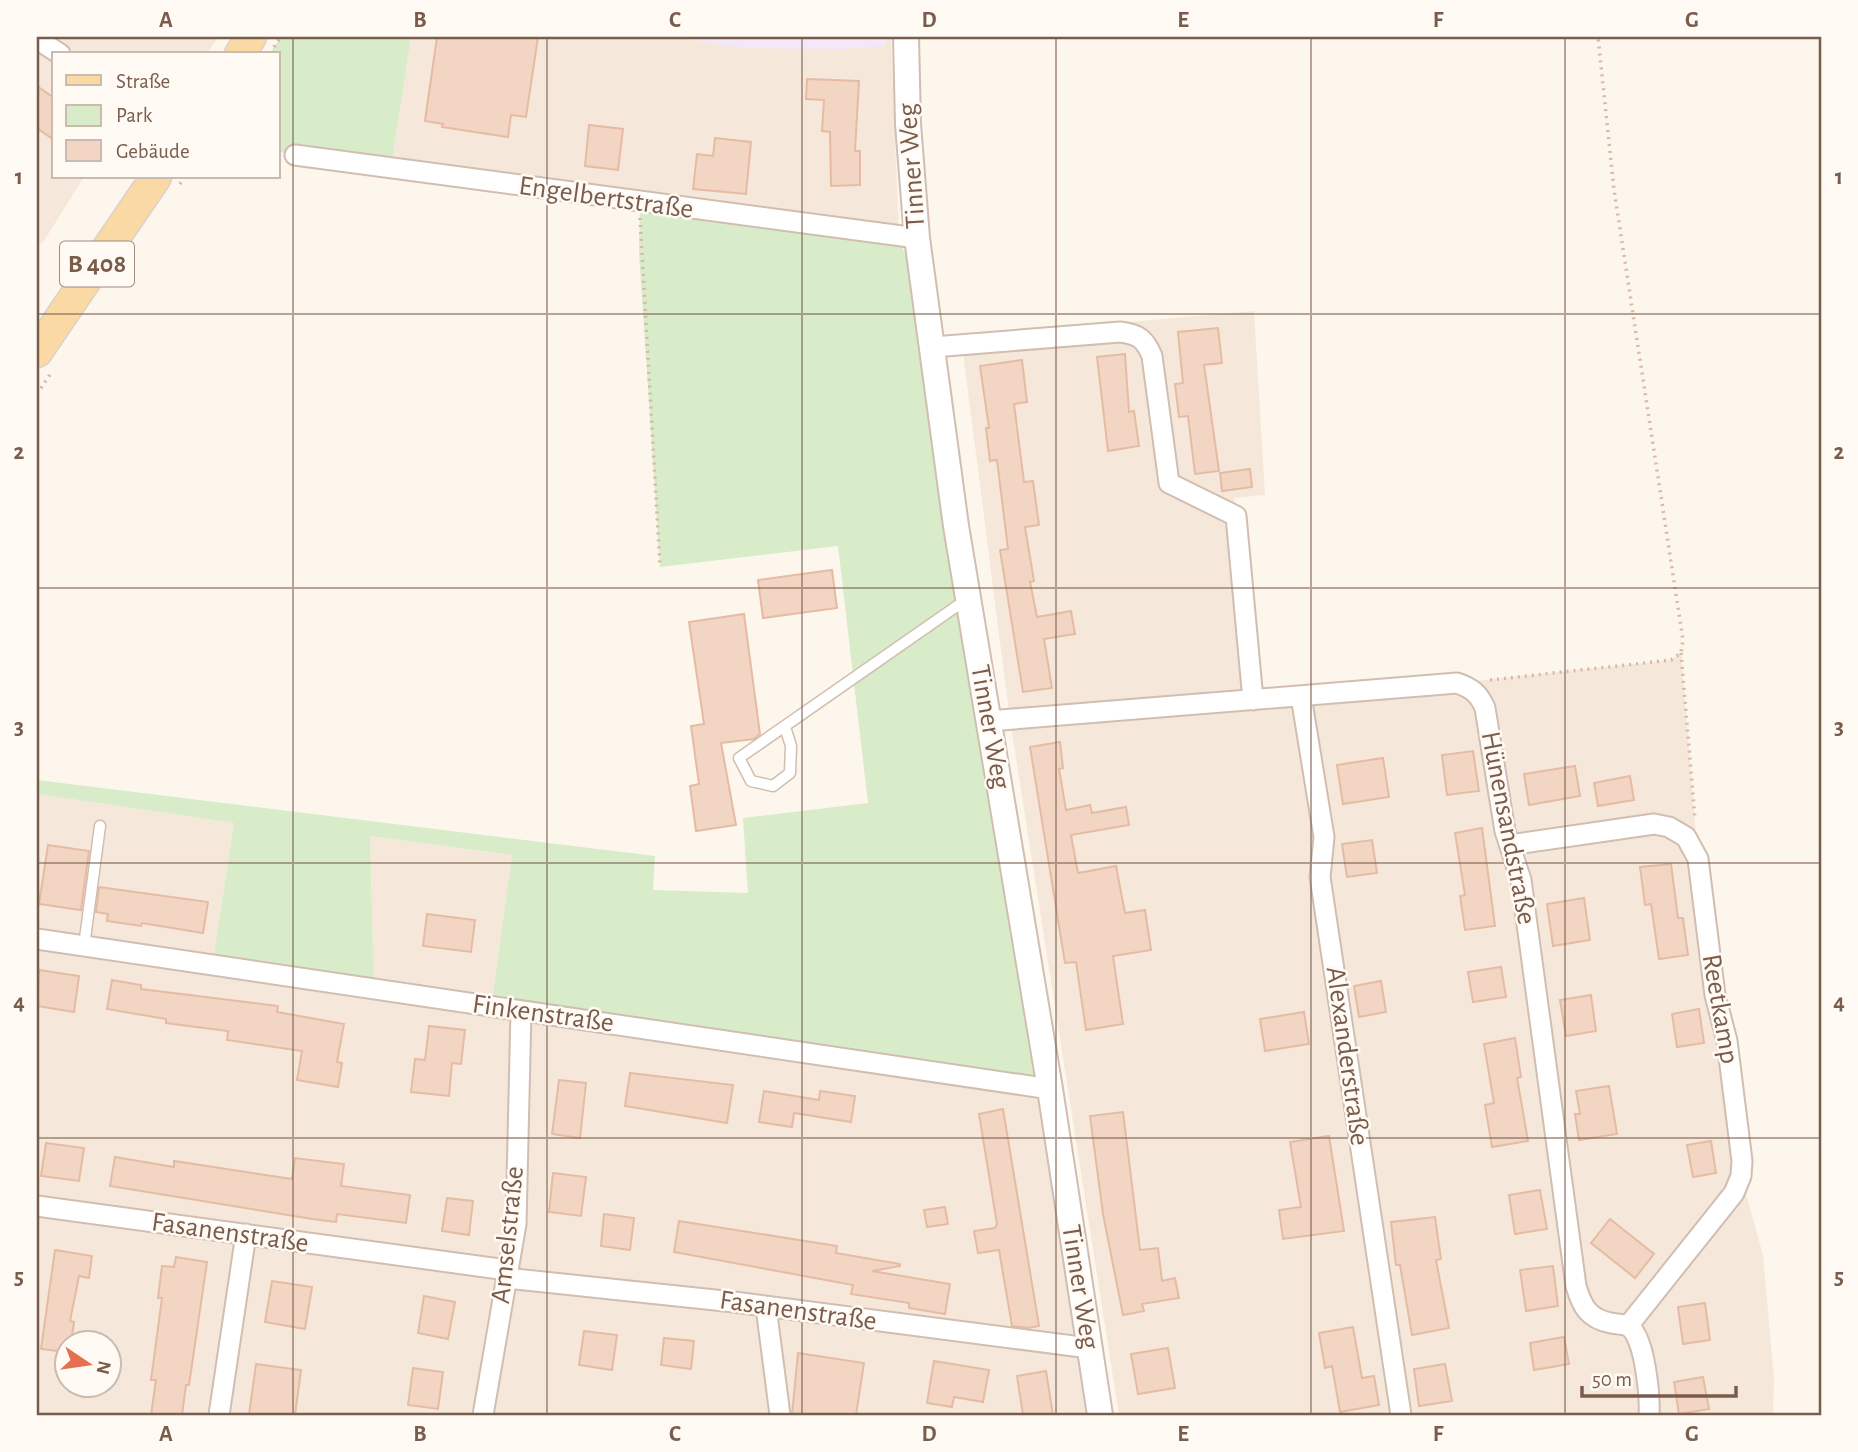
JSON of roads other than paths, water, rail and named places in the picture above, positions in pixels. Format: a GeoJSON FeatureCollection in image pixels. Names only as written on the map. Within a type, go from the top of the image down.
{"type":"FeatureCollection","features":[{"type":"Feature","properties":{"kind":"main road"},"geometry":{"type":"LineString","coordinates":[[241,52],[251,37]]}},
{"type":"Feature","properties":{"kind":"main road","name":"B 408"},"geometry":{"type":"LineString","coordinates":[[37,352],[155,178]]}},
{"type":"Feature","properties":{"kind":"street","name":"Tinner Weg"},"geometry":{"type":"LineString","coordinates":[[906,37],[908,124],[917,238],[969,604],[1050,1088],[1100,1415]]}},
{"type":"Feature","properties":{"kind":"street"},"geometry":{"type":"LineString","coordinates":[[37,39],[57,52]]}},
{"type":"Feature","properties":{"kind":"street","name":"Engelbertstraße"},"geometry":{"type":"LineString","coordinates":[[295,155],[917,238]]}},
{"type":"Feature","properties":{"kind":"street"},"geometry":{"type":"LineString","coordinates":[[933,347],[1120,332],[1136,334],[1146,342],[1152,356],[1169,483],[1236,516],[1253,700]]}},
{"type":"Feature","properties":{"kind":"street","name":"Hünensandstraße"},"geometry":{"type":"LineString","coordinates":[[1301,696],[1457,683],[1480,696],[1485,708],[1505,831],[1521,880],[1576,1286],[1581,1304],[1590,1315],[1628,1326]]}},
{"type":"Feature","properties":{"kind":"street"},"geometry":{"type":"LineString","coordinates":[[989,722],[1301,696]]}},
{"type":"Feature","properties":{"kind":"street","name":"Alexanderstraße"},"geometry":{"type":"LineString","coordinates":[[1301,696],[1324,836],[1320,877],[1401,1415]]}},
{"type":"Feature","properties":{"kind":"street","name":"Reetkamp"},"geometry":{"type":"LineString","coordinates":[[1510,845],[1654,824],[1669,827],[1686,837],[1698,859],[1715,995],[1727,1041],[1742,1161],[1741,1176],[1734,1192],[1628,1326]]}},
{"type":"Feature","properties":{"kind":"street","name":"Finkenstraße"},"geometry":{"type":"LineString","coordinates":[[37,939],[1050,1088]]}},
{"type":"Feature","properties":{"kind":"street","name":"Amselstraße"},"geometry":{"type":"LineString","coordinates":[[484,1415],[516,1224],[521,1011]]}},
{"type":"Feature","properties":{"kind":"street","name":"Fasanenstraße"},"geometry":{"type":"LineString","coordinates":[[37,1206],[246,1234],[507,1274],[1089,1348]]}},
{"type":"Feature","properties":{"kind":"street"},"geometry":{"type":"LineString","coordinates":[[219,1415],[246,1234]]}},
{"type":"Feature","properties":{"kind":"street"},"geometry":{"type":"LineString","coordinates":[[766,1307],[780,1415]]}},
{"type":"Feature","properties":{"kind":"street"},"geometry":{"type":"LineString","coordinates":[[1628,1326],[1642,1351],[1650,1415]]}},
{"type":"Feature","properties":{"kind":"lane"},"geometry":{"type":"LineString","coordinates":[[785,727],[791,746],[790,773],[773,786],[751,780],[739,758],[957,606],[969,604]]}},
{"type":"Feature","properties":{"kind":"lane"},"geometry":{"type":"LineString","coordinates":[[84,946],[100,826]]}}]}
